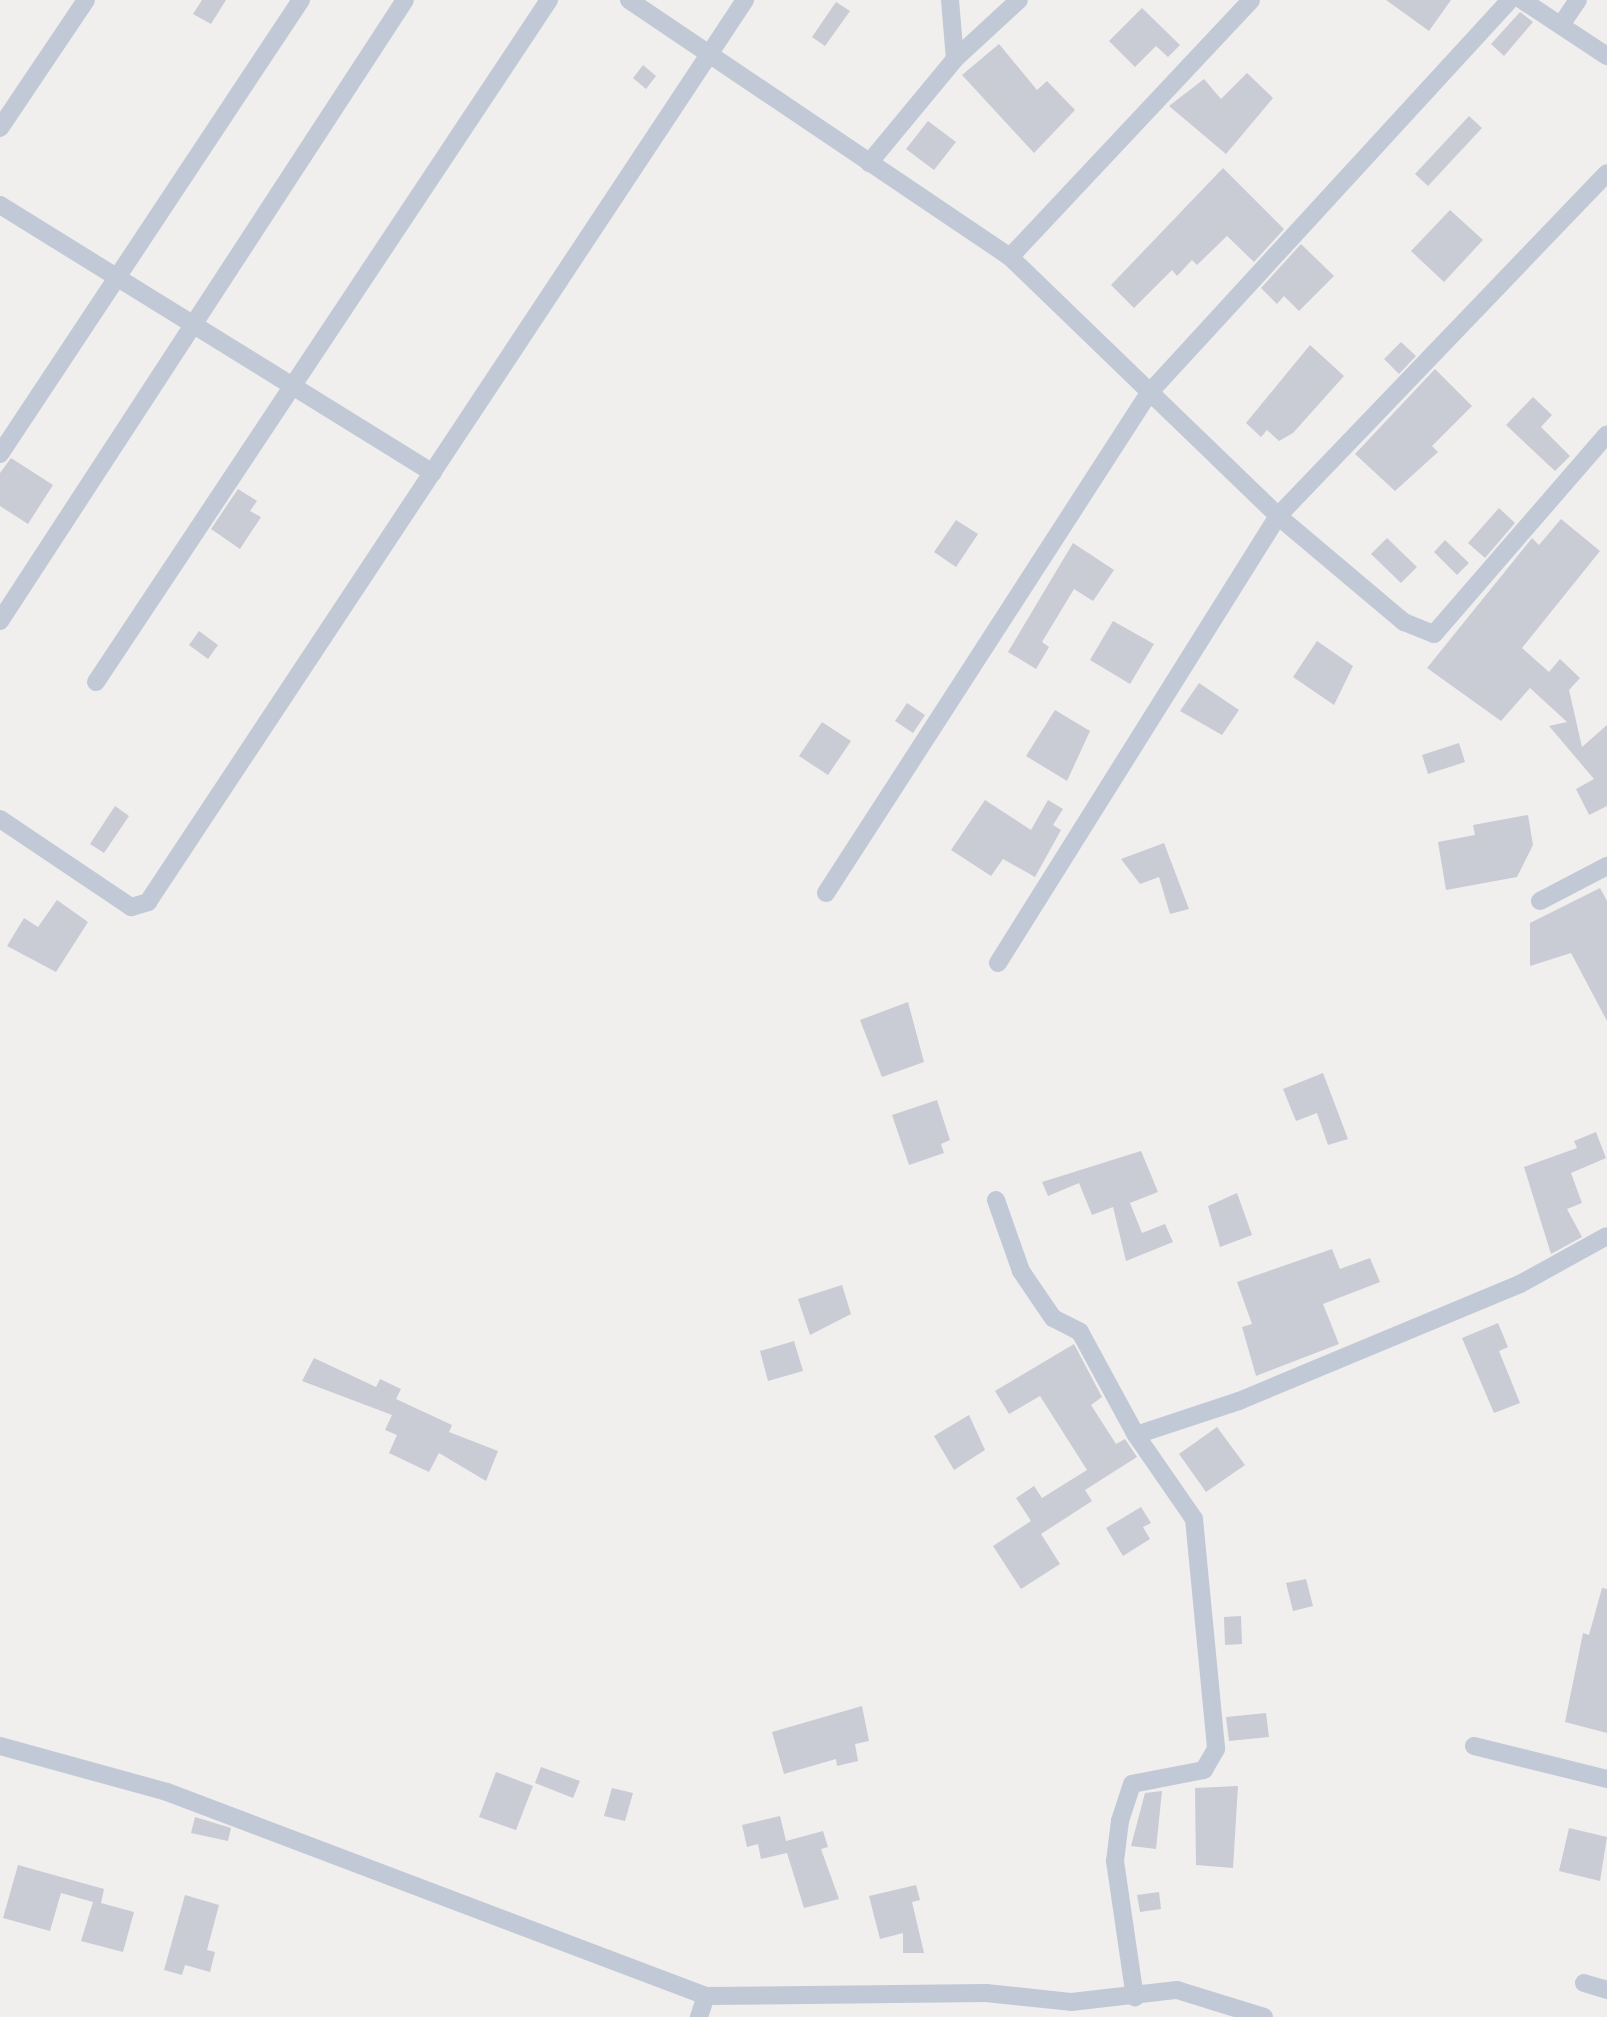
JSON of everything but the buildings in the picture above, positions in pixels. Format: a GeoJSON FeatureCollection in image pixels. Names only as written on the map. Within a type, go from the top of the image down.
{"type":"FeatureCollection","features":[{"type":"Feature","properties":{"kind":"street"},"geometry":{"type":"LineString","coordinates":[[0,128],[86,0]]}},
{"type":"Feature","properties":{"kind":"street"},"geometry":{"type":"LineString","coordinates":[[0,454],[301,0]]}},
{"type":"Feature","properties":{"kind":"street"},"geometry":{"type":"LineString","coordinates":[[0,621],[405,0]]}},
{"type":"Feature","properties":{"kind":"street"},"geometry":{"type":"LineString","coordinates":[[96,682],[549,0]]}},
{"type":"Feature","properties":{"kind":"street"},"geometry":{"type":"LineString","coordinates":[[629,0],[1010,257],[1278,516],[1404,622],[1434,634],[1607,434]]}},
{"type":"Feature","properties":{"kind":"street"},"geometry":{"type":"LineString","coordinates":[[0,818],[131,907],[148,902],[708,52],[745,0]]}},
{"type":"Feature","properties":{"kind":"street"},"geometry":{"type":"LineString","coordinates":[[950,0],[955,59]]}},
{"type":"Feature","properties":{"kind":"street"},"geometry":{"type":"LineString","coordinates":[[869,163],[955,59],[1019,0]]}},
{"type":"Feature","properties":{"kind":"street"},"geometry":{"type":"LineString","coordinates":[[1010,257],[1251,0]]}},
{"type":"Feature","properties":{"kind":"street"},"geometry":{"type":"LineString","coordinates":[[826,893],[1149,393],[1510,0]]}},
{"type":"Feature","properties":{"kind":"street"},"geometry":{"type":"LineString","coordinates":[[1522,0],[1607,56]]}},
{"type":"Feature","properties":{"kind":"street"},"geometry":{"type":"LineString","coordinates":[[1561,25],[1578,0]]}},
{"type":"Feature","properties":{"kind":"street"},"geometry":{"type":"LineString","coordinates":[[998,963],[1278,516],[1607,173]]}},
{"type":"Feature","properties":{"kind":"street"},"geometry":{"type":"LineString","coordinates":[[0,205],[291,389],[433,473]]}},
{"type":"Feature","properties":{"kind":"street"},"geometry":{"type":"LineString","coordinates":[[1540,901],[1607,866]]}},
{"type":"Feature","properties":{"kind":"street"},"geometry":{"type":"LineString","coordinates":[[996,1200],[1021,1271],[1054,1318],[1080,1332],[1136,1435],[1194,1519],[1216,1749],[1204,1770],[1132,1784],[1120,1821],[1115,1861],[1135,1998]]}},
{"type":"Feature","properties":{"kind":"street"},"geometry":{"type":"LineString","coordinates":[[1136,1435],[1239,1401],[1520,1284],[1607,1236]]}},
{"type":"Feature","properties":{"kind":"street"},"geometry":{"type":"LineString","coordinates":[[0,1746],[167,1792],[706,1996],[1135,1998],[1197,1992],[1264,2017]]}},
{"type":"Feature","properties":{"kind":"street"},"geometry":{"type":"LineString","coordinates":[[1474,1746],[1606,1774]]}},
{"type":"Feature","properties":{"kind":"street"},"geometry":{"type":"LineString","coordinates":[[1584,1983],[1607,1990]]}},
{"type":"Feature","properties":{"kind":"street"},"geometry":{"type":"LineString","coordinates":[[699,2017],[706,1996]]}}]}
